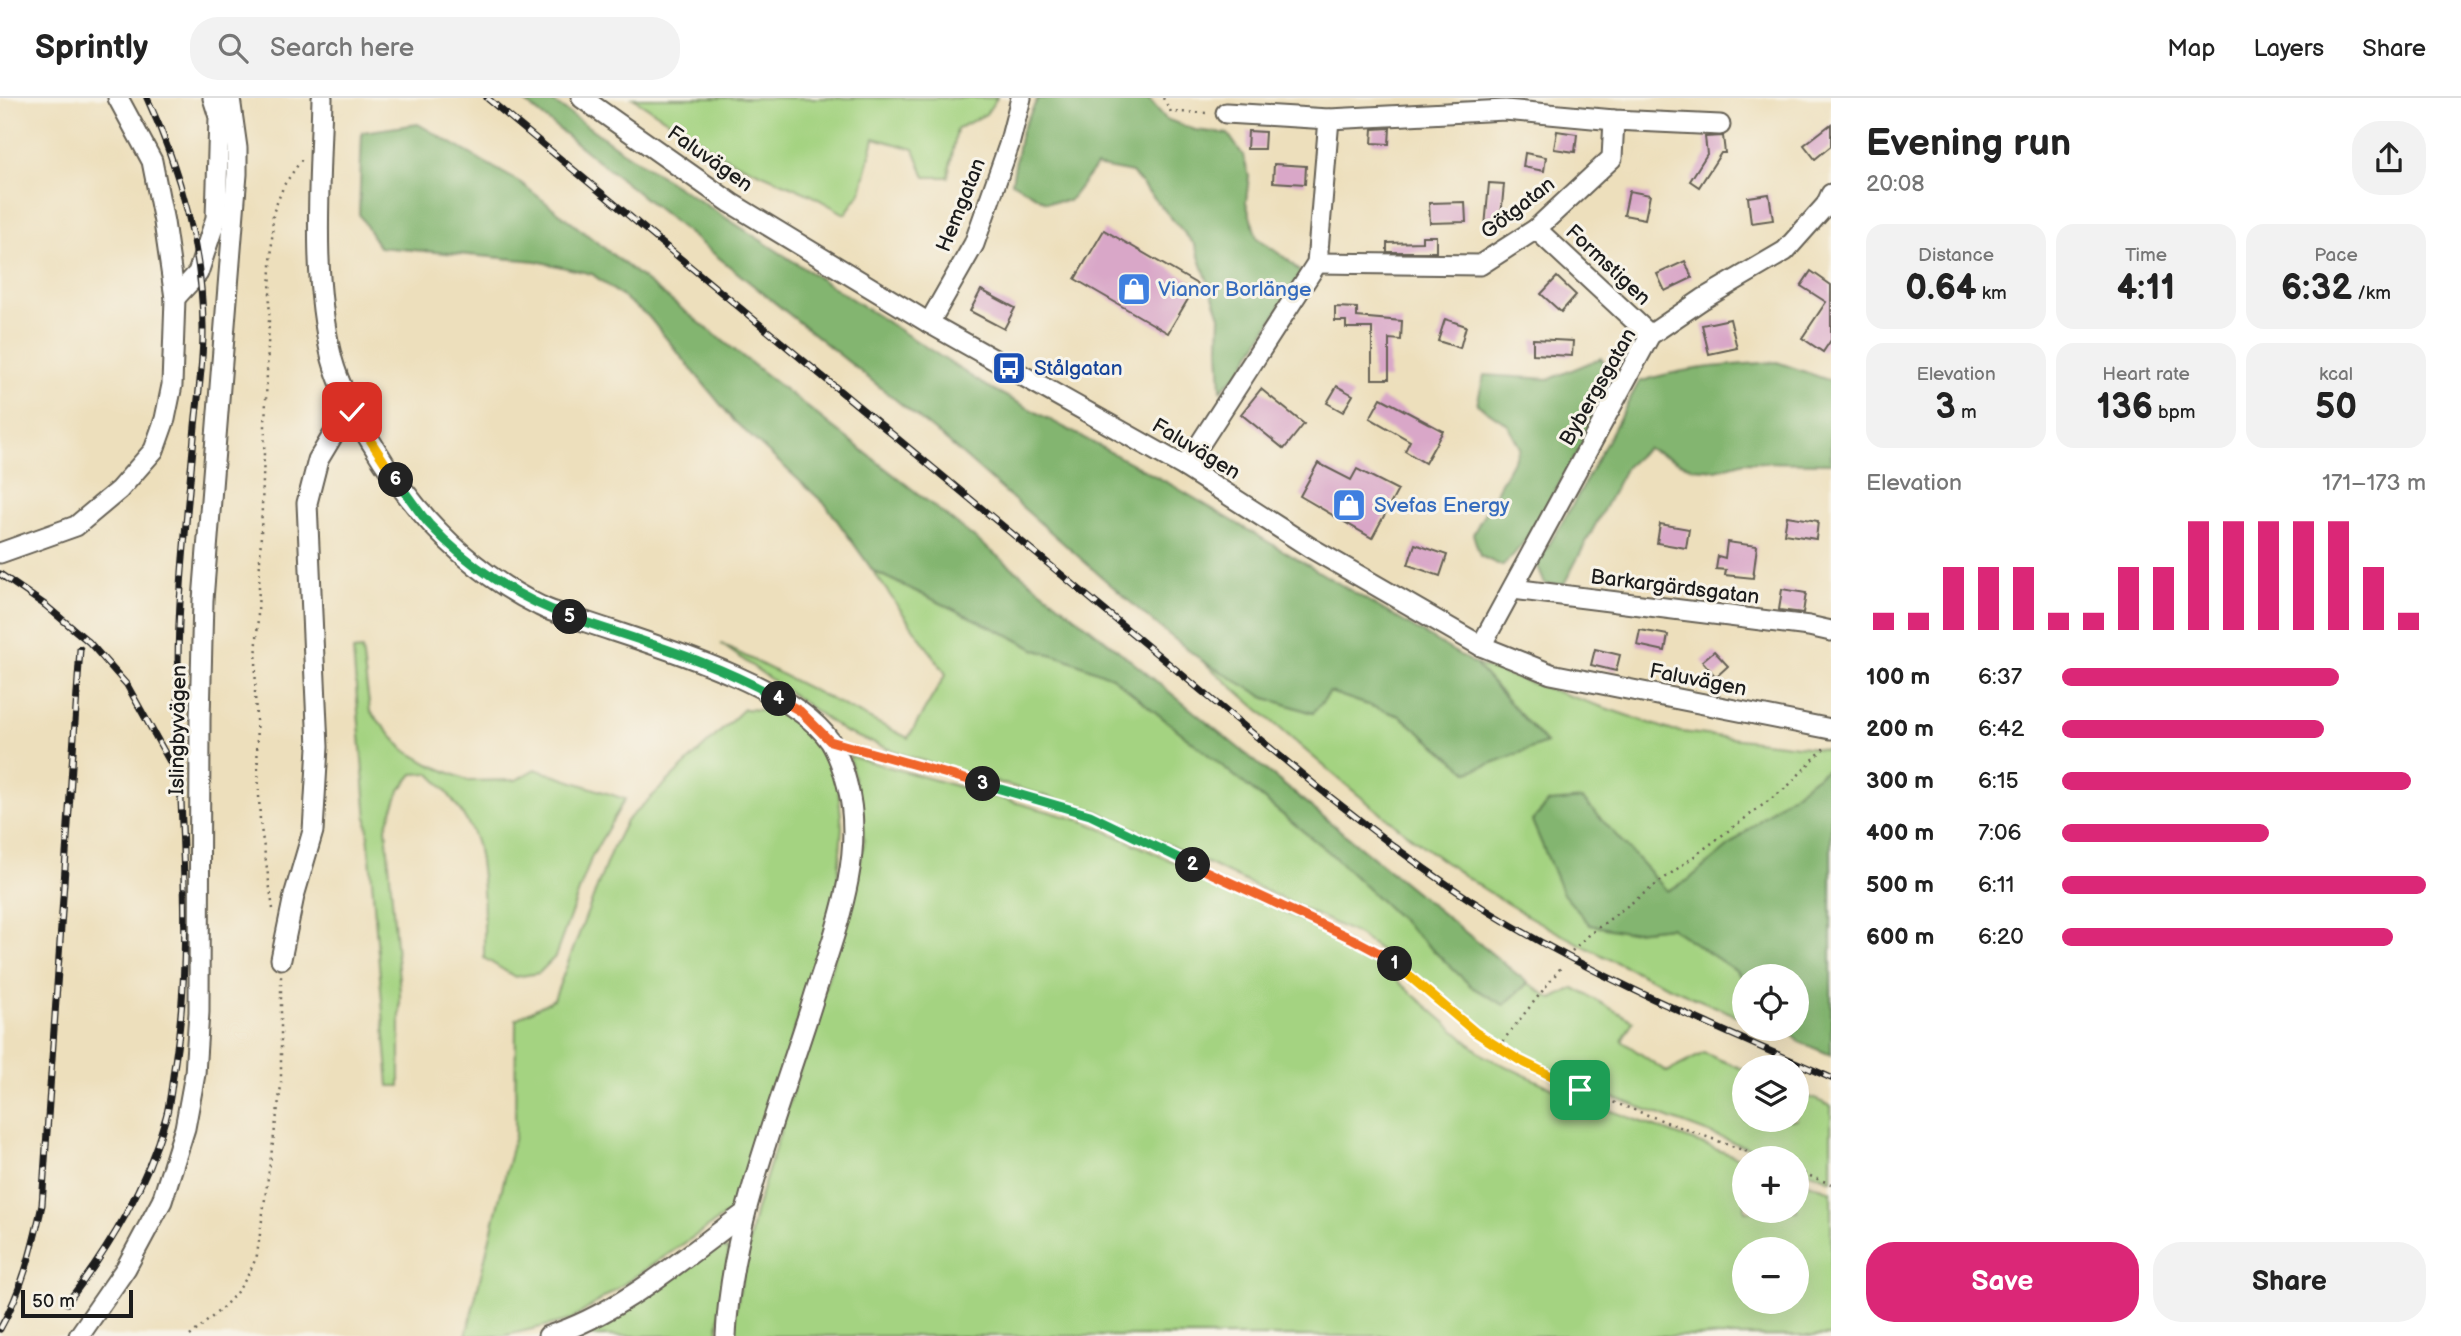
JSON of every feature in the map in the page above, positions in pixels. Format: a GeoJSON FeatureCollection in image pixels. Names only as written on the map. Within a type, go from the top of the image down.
{"type":"FeatureCollection","features":[{"type":"Feature","properties":{"kind":"street"},"geometry":{"type":"LineString","coordinates":[[0,553],[76,527],[119,491],[154,450],[165,419],[172,385],[175,298],[164,222],[152,161],[118,98]]}},
{"type":"Feature","properties":{"kind":"street"},"geometry":{"type":"LineString","coordinates":[[175,298],[198,273],[216,218],[219,117],[213,98]]}},
{"type":"Feature","properties":{"kind":"street","name":"Islingbyvägen"},"geometry":{"type":"LineString","coordinates":[[79,1336],[126,1268],[162,1201],[185,1129],[195,1074],[199,1012],[203,600],[237,174],[237,148],[230,98]]}},
{"type":"Feature","properties":{"kind":"street"},"geometry":{"type":"LineString","coordinates":[[322,98],[319,254],[321,309],[333,363],[352,412],[385,466],[429,523],[473,564],[541,607],[715,668],[758,687],[800,711],[830,741],[848,784],[853,832],[846,892],[745,1213],[726,1336]]}},
{"type":"Feature","properties":{"kind":"street","name":"Faluvägen"},"geometry":{"type":"LineString","coordinates":[[582,98],[731,203],[929,323],[1185,467],[1311,548],[1481,646],[1551,674],[1831,729]]}},
{"type":"Feature","properties":{"kind":"street","name":"Hemgatan"},"geometry":{"type":"LineString","coordinates":[[929,323],[974,244],[1009,145],[1021,98]]}},
{"type":"Feature","properties":{"kind":"street"},"geometry":{"type":"LineString","coordinates":[[1226,113],[1329,119],[1505,110],[1614,120],[1720,125]]}},
{"type":"Feature","properties":{"kind":"street"},"geometry":{"type":"LineString","coordinates":[[1185,467],[1317,263],[1329,119]]}},
{"type":"Feature","properties":{"kind":"street","name":"Götgatan"},"geometry":{"type":"LineString","coordinates":[[1317,263],[1480,265],[1536,229],[1612,158],[1614,120]]}},
{"type":"Feature","properties":{"kind":"street","name":"Bybergsgatan"},"geometry":{"type":"LineString","coordinates":[[1513,589],[1650,335],[1703,299],[1785,251],[1826,205],[1831,194]]}},
{"type":"Feature","properties":{"kind":"street","name":"Formstigen"},"geometry":{"type":"LineString","coordinates":[[1536,229],[1650,335]]}},
{"type":"Feature","properties":{"kind":"street"},"geometry":{"type":"LineString","coordinates":[[281,959],[294,896],[313,831],[315,807],[318,747],[307,503],[318,460],[339,425],[352,412]]}},
{"type":"Feature","properties":{"kind":"street"},"geometry":{"type":"LineString","coordinates":[[1481,646],[1513,589]]}},
{"type":"Feature","properties":{"kind":"street","name":"Barkargärdsgatan"},"geometry":{"type":"LineString","coordinates":[[1513,589],[1831,631]]}},
{"type":"Feature","properties":{"kind":"street"},"geometry":{"type":"LineString","coordinates":[[548,1336],[570,1329],[604,1312],[745,1213]]}},
{"type":"Feature","properties":{"kind":"path"},"geometry":{"type":"LineString","coordinates":[[1163,98],[1171,112],[1226,113]]}},
{"type":"Feature","properties":{"kind":"path"},"geometry":{"type":"LineString","coordinates":[[274,917],[260,821],[255,693],[263,466],[273,213],[284,185],[302,158]]}},
{"type":"Feature","properties":{"kind":"path"},"geometry":{"type":"LineString","coordinates":[[830,741],[1090,815],[1381,954],[1475,1032],[1519,1060],[1580,1090],[1732,1146]]}},
{"type":"Feature","properties":{"kind":"path"},"geometry":{"type":"LineString","coordinates":[[1572,951],[1587,936],[1787,787],[1831,741]]}},
{"type":"Feature","properties":{"kind":"path"},"geometry":{"type":"LineString","coordinates":[[190,1336],[229,1303],[248,1279],[257,1255],[281,1086],[281,959]]}},
{"type":"Feature","properties":{"kind":"path"},"geometry":{"type":"LineString","coordinates":[[1498,1047],[1563,964]]}},
{"type":"Feature","properties":{"kind":"path"},"geometry":{"type":"LineString","coordinates":[[1809,1176],[1831,1184]]}},
{"type":"Feature","properties":{"kind":"green space"},"geometry":{"type":"Polygon","coordinates":[[[520,98],[548,98],[618,148],[983,384],[1172,485],[1475,664],[1546,743],[1468,772],[1400,716],[1330,692],[1313,713],[1266,698],[1201,660],[1153,622],[947,441],[520,98]]]}},
{"type":"Feature","properties":{"kind":"green space"},"geometry":{"type":"Polygon","coordinates":[[[633,98],[997,98],[986,114],[957,129],[948,177],[925,177],[914,149],[874,138],[861,192],[845,214],[811,195],[730,160],[633,98]]]}},
{"type":"Feature","properties":{"kind":"green space"},"geometry":{"type":"Polygon","coordinates":[[[1038,98],[1148,98],[1166,119],[1195,130],[1228,134],[1243,155],[1249,176],[1246,202],[1257,238],[1301,273],[1239,373],[1221,390],[1220,316],[1195,245],[1132,173],[1096,166],[1069,201],[1046,202],[1012,182],[1021,132],[1038,98]]]}},
{"type":"Feature","properties":{"kind":"green space"},"geometry":{"type":"Polygon","coordinates":[[[418,124],[521,183],[1124,655],[1528,983],[1504,1005],[1472,987],[1329,852],[1112,677],[1036,650],[873,571],[826,505],[734,421],[648,316],[592,274],[536,261],[379,247],[359,214],[362,132],[418,124]]]}},
{"type":"Feature","properties":{"kind":"green space"},"geometry":{"type":"Polygon","coordinates":[[[1601,358],[1616,382],[1536,524],[1502,566],[1480,556],[1473,534],[1520,448],[1508,425],[1477,404],[1484,375],[1550,379],[1601,358]]]}},
{"type":"Feature","properties":{"kind":"green space"},"geometry":{"type":"Polygon","coordinates":[[[1777,362],[1831,381],[1831,463],[1745,462],[1716,470],[1692,468],[1647,448],[1626,467],[1564,584],[1545,584],[1537,565],[1639,382],[1690,370],[1777,362]]]}},
{"type":"Feature","properties":{"kind":"green space"},"geometry":{"type":"Polygon","coordinates":[[[873,571],[1036,650],[1112,677],[1329,852],[1472,987],[1504,1005],[1528,983],[1552,999],[1574,988],[1633,1021],[1622,1041],[1667,1072],[1704,1053],[1732,1065],[1732,1132],[1809,1132],[1809,1097],[1831,1106],[1831,1180],[1809,1172],[1809,1146],[1743,1146],[1589,1088],[1520,1056],[1475,1028],[1385,953],[1357,934],[1097,811],[907,756],[845,732],[721,644],[908,738],[946,674],[873,571]]]}},
{"type":"Feature","properties":{"kind":"green space"},"geometry":{"type":"Polygon","coordinates":[[[362,650],[370,711],[403,749],[429,764],[469,781],[516,780],[535,769],[625,799],[592,856],[555,957],[539,973],[515,977],[484,958],[484,904],[480,863],[475,840],[465,819],[429,773],[413,774],[400,790],[386,827],[400,992],[400,1086],[389,1086],[353,651],[362,650]]]}},
{"type":"Feature","properties":{"kind":"green space"},"geometry":{"type":"Polygon","coordinates":[[[1201,660],[1266,698],[1313,713],[1330,692],[1400,716],[1468,772],[1546,743],[1475,664],[1673,731],[1831,750],[1831,766],[1777,806],[1687,881],[1667,891],[1634,856],[1625,932],[1670,927],[1732,968],[1732,1013],[1619,964],[1498,898],[1420,844],[1201,660]]]}},
{"type":"Feature","properties":{"kind":"green space"},"geometry":{"type":"Polygon","coordinates":[[[744,709],[781,711],[814,736],[837,777],[842,827],[837,891],[739,1206],[571,1320],[503,1336],[466,1336],[515,1135],[516,1019],[554,999],[611,851],[626,821],[744,709]]]}},
{"type":"Feature","properties":{"kind":"green space"},"geometry":{"type":"Polygon","coordinates":[[[849,756],[1086,822],[1326,931],[1372,959],[1484,1056],[1565,1094],[1732,1155],[1732,1223],[1809,1223],[1809,1183],[1831,1191],[1831,1336],[734,1336],[733,1323],[755,1213],[852,900],[864,842],[859,799],[849,756]]]}},
{"type":"Feature","properties":{"kind":"green space"},"geometry":{"type":"Polygon","coordinates":[[[1831,766],[1831,1055],[1798,1041],[1809,1041],[1809,964],[1732,964],[1732,968],[1670,927],[1625,932],[1590,925],[1563,894],[1532,821],[1549,802],[1583,799],[1667,891],[1687,881],[1777,806],[1831,766]]]}},
{"type":"Feature","properties":{"kind":"green space"},"geometry":{"type":"Polygon","coordinates":[[[719,1246],[729,1250],[717,1336],[574,1336],[608,1321],[719,1246]]]}},
{"type":"Feature","properties":{"kind":"building"},"geometry":{"type":"Polygon","coordinates":[[[1831,124],[1831,146],[1815,159],[1804,145],[1831,124]]]}},
{"type":"Feature","properties":{"kind":"building"},"geometry":{"type":"Polygon","coordinates":[[[1390,128],[1389,144],[1372,143],[1373,129],[1390,128]]]}},
{"type":"Feature","properties":{"kind":"building"},"geometry":{"type":"Polygon","coordinates":[[[1248,131],[1265,132],[1264,149],[1247,149],[1248,131]]]}},
{"type":"Feature","properties":{"kind":"building"},"geometry":{"type":"Polygon","coordinates":[[[1557,131],[1577,134],[1575,152],[1554,149],[1557,131]]]}},
{"type":"Feature","properties":{"kind":"building"},"geometry":{"type":"Polygon","coordinates":[[[1723,136],[1725,153],[1721,153],[1699,187],[1690,181],[1707,154],[1705,137],[1723,136]]]}},
{"type":"Feature","properties":{"kind":"building"},"geometry":{"type":"Polygon","coordinates":[[[1525,153],[1546,157],[1544,171],[1523,167],[1525,153]]]}},
{"type":"Feature","properties":{"kind":"building"},"geometry":{"type":"Polygon","coordinates":[[[1274,164],[1306,166],[1305,184],[1273,182],[1274,164]]]}},
{"type":"Feature","properties":{"kind":"building"},"geometry":{"type":"Polygon","coordinates":[[[1489,183],[1504,184],[1500,228],[1485,227],[1489,183]]]}},
{"type":"Feature","properties":{"kind":"building"},"geometry":{"type":"Polygon","coordinates":[[[1629,191],[1650,195],[1645,219],[1624,215],[1629,191]]]}},
{"type":"Feature","properties":{"kind":"building"},"geometry":{"type":"Polygon","coordinates":[[[1769,194],[1773,220],[1751,223],[1748,197],[1769,194]]]}},
{"type":"Feature","properties":{"kind":"building"},"geometry":{"type":"Polygon","coordinates":[[[1465,202],[1466,222],[1430,223],[1429,203],[1465,202]]]}},
{"type":"Feature","properties":{"kind":"building"},"geometry":{"type":"Polygon","coordinates":[[[1104,230],[1197,284],[1168,333],[1075,279],[1104,230]]]}},
{"type":"Feature","properties":{"kind":"building"},"geometry":{"type":"Polygon","coordinates":[[[1422,236],[1436,236],[1436,252],[1387,252],[1387,243],[1422,242],[1422,236]]]}},
{"type":"Feature","properties":{"kind":"building"},"geometry":{"type":"Polygon","coordinates":[[[1685,261],[1692,278],[1665,291],[1657,274],[1685,261]]]}},
{"type":"Feature","properties":{"kind":"building"},"geometry":{"type":"Polygon","coordinates":[[[1811,271],[1831,285],[1831,340],[1823,352],[1802,338],[1826,302],[1801,286],[1811,271]]]}},
{"type":"Feature","properties":{"kind":"building"},"geometry":{"type":"Polygon","coordinates":[[[1557,277],[1576,295],[1561,312],[1541,294],[1557,277]]]}},
{"type":"Feature","properties":{"kind":"building"},"geometry":{"type":"Polygon","coordinates":[[[981,290],[1015,308],[1004,329],[970,311],[981,290]]]}},
{"type":"Feature","properties":{"kind":"building"},"geometry":{"type":"Polygon","coordinates":[[[1335,307],[1357,308],[1357,317],[1402,321],[1401,340],[1389,339],[1389,379],[1372,379],[1372,328],[1346,328],[1346,321],[1335,321],[1335,307]]]}},
{"type":"Feature","properties":{"kind":"building"},"geometry":{"type":"Polygon","coordinates":[[[1445,319],[1466,326],[1460,348],[1438,341],[1445,319]]]}},
{"type":"Feature","properties":{"kind":"building"},"geometry":{"type":"Polygon","coordinates":[[[1730,319],[1737,348],[1709,354],[1702,325],[1730,319]]]}},
{"type":"Feature","properties":{"kind":"building"},"geometry":{"type":"Polygon","coordinates":[[[1533,339],[1573,341],[1572,356],[1533,354],[1533,339]]]}},
{"type":"Feature","properties":{"kind":"building"},"geometry":{"type":"Polygon","coordinates":[[[1337,386],[1353,395],[1343,412],[1327,403],[1337,386]]]}},
{"type":"Feature","properties":{"kind":"building"},"geometry":{"type":"Polygon","coordinates":[[[1261,389],[1304,424],[1284,449],[1241,414],[1261,389]]]}},
{"type":"Feature","properties":{"kind":"building"},"geometry":{"type":"Polygon","coordinates":[[[1381,398],[1443,431],[1425,463],[1405,451],[1410,441],[1370,418],[1381,398]]]}},
{"type":"Feature","properties":{"kind":"building"},"geometry":{"type":"Polygon","coordinates":[[[1318,463],[1351,480],[1357,469],[1398,490],[1372,538],[1300,496],[1318,463]]]}},
{"type":"Feature","properties":{"kind":"building"},"geometry":{"type":"Polygon","coordinates":[[[1787,516],[1818,521],[1816,539],[1784,534],[1787,516]]]}},
{"type":"Feature","properties":{"kind":"building"},"geometry":{"type":"Polygon","coordinates":[[[1660,524],[1689,529],[1686,548],[1657,543],[1660,524]]]}},
{"type":"Feature","properties":{"kind":"building"},"geometry":{"type":"Polygon","coordinates":[[[1727,542],[1757,546],[1753,578],[1725,575],[1726,570],[1716,569],[1718,556],[1725,558],[1727,542]]]}},
{"type":"Feature","properties":{"kind":"building"},"geometry":{"type":"Polygon","coordinates":[[[1415,544],[1447,555],[1440,576],[1408,565],[1415,544]]]}},
{"type":"Feature","properties":{"kind":"building"},"geometry":{"type":"Polygon","coordinates":[[[1782,589],[1806,593],[1803,613],[1779,610],[1782,589]]]}},
{"type":"Feature","properties":{"kind":"building"},"geometry":{"type":"Polygon","coordinates":[[[1640,630],[1668,635],[1665,651],[1637,645],[1640,630]]]}},
{"type":"Feature","properties":{"kind":"building"},"geometry":{"type":"Polygon","coordinates":[[[1595,649],[1620,655],[1616,671],[1591,665],[1595,649]]]}},
{"type":"Feature","properties":{"kind":"building"},"geometry":{"type":"Polygon","coordinates":[[[1714,651],[1728,666],[1716,677],[1702,661],[1714,651]]]}},
{"type":"Feature","properties":{"kind":"railway"},"geometry":{"type":"LineString","coordinates":[[67,1303],[112,1238],[137,1192],[158,1143],[168,1110],[181,1013],[185,915],[178,639],[202,356],[202,303],[188,212],[170,154],[147,98]]}},
{"type":"Feature","properties":{"kind":"railway"},"geometry":{"type":"LineString","coordinates":[[487,98],[1315,785],[1423,868],[1491,913],[1615,981],[1831,1078]]}},
{"type":"Feature","properties":{"kind":"railway"},"geometry":{"type":"LineString","coordinates":[[0,574],[45,605],[89,642],[127,685],[179,778]]}},
{"type":"Feature","properties":{"kind":"railway"},"geometry":{"type":"LineString","coordinates":[[0,1329],[21,1284],[42,1205],[80,649]]}},
{"type":"Feature","properties":{"kind":"place","name":"Vianor Borlänge"},"geometry":{"type":"Point","coordinates":[1134,289]}},
{"type":"Feature","properties":{"kind":"place","name":"Stålgatan"},"geometry":{"type":"Point","coordinates":[1009,368]}},
{"type":"Feature","properties":{"kind":"place","name":"Svefas Energy"},"geometry":{"type":"Point","coordinates":[1349,505]}},
{"type":"Feature","properties":{"kind":"route"},"geometry":{"type":"LineString","coordinates":[[352,412],[385,466],[429,523],[473,564],[541,607],[715,668],[758,687],[800,711],[830,741],[1090,815],[1381,954],[1475,1032],[1519,1060],[1580,1090]]}}]}
